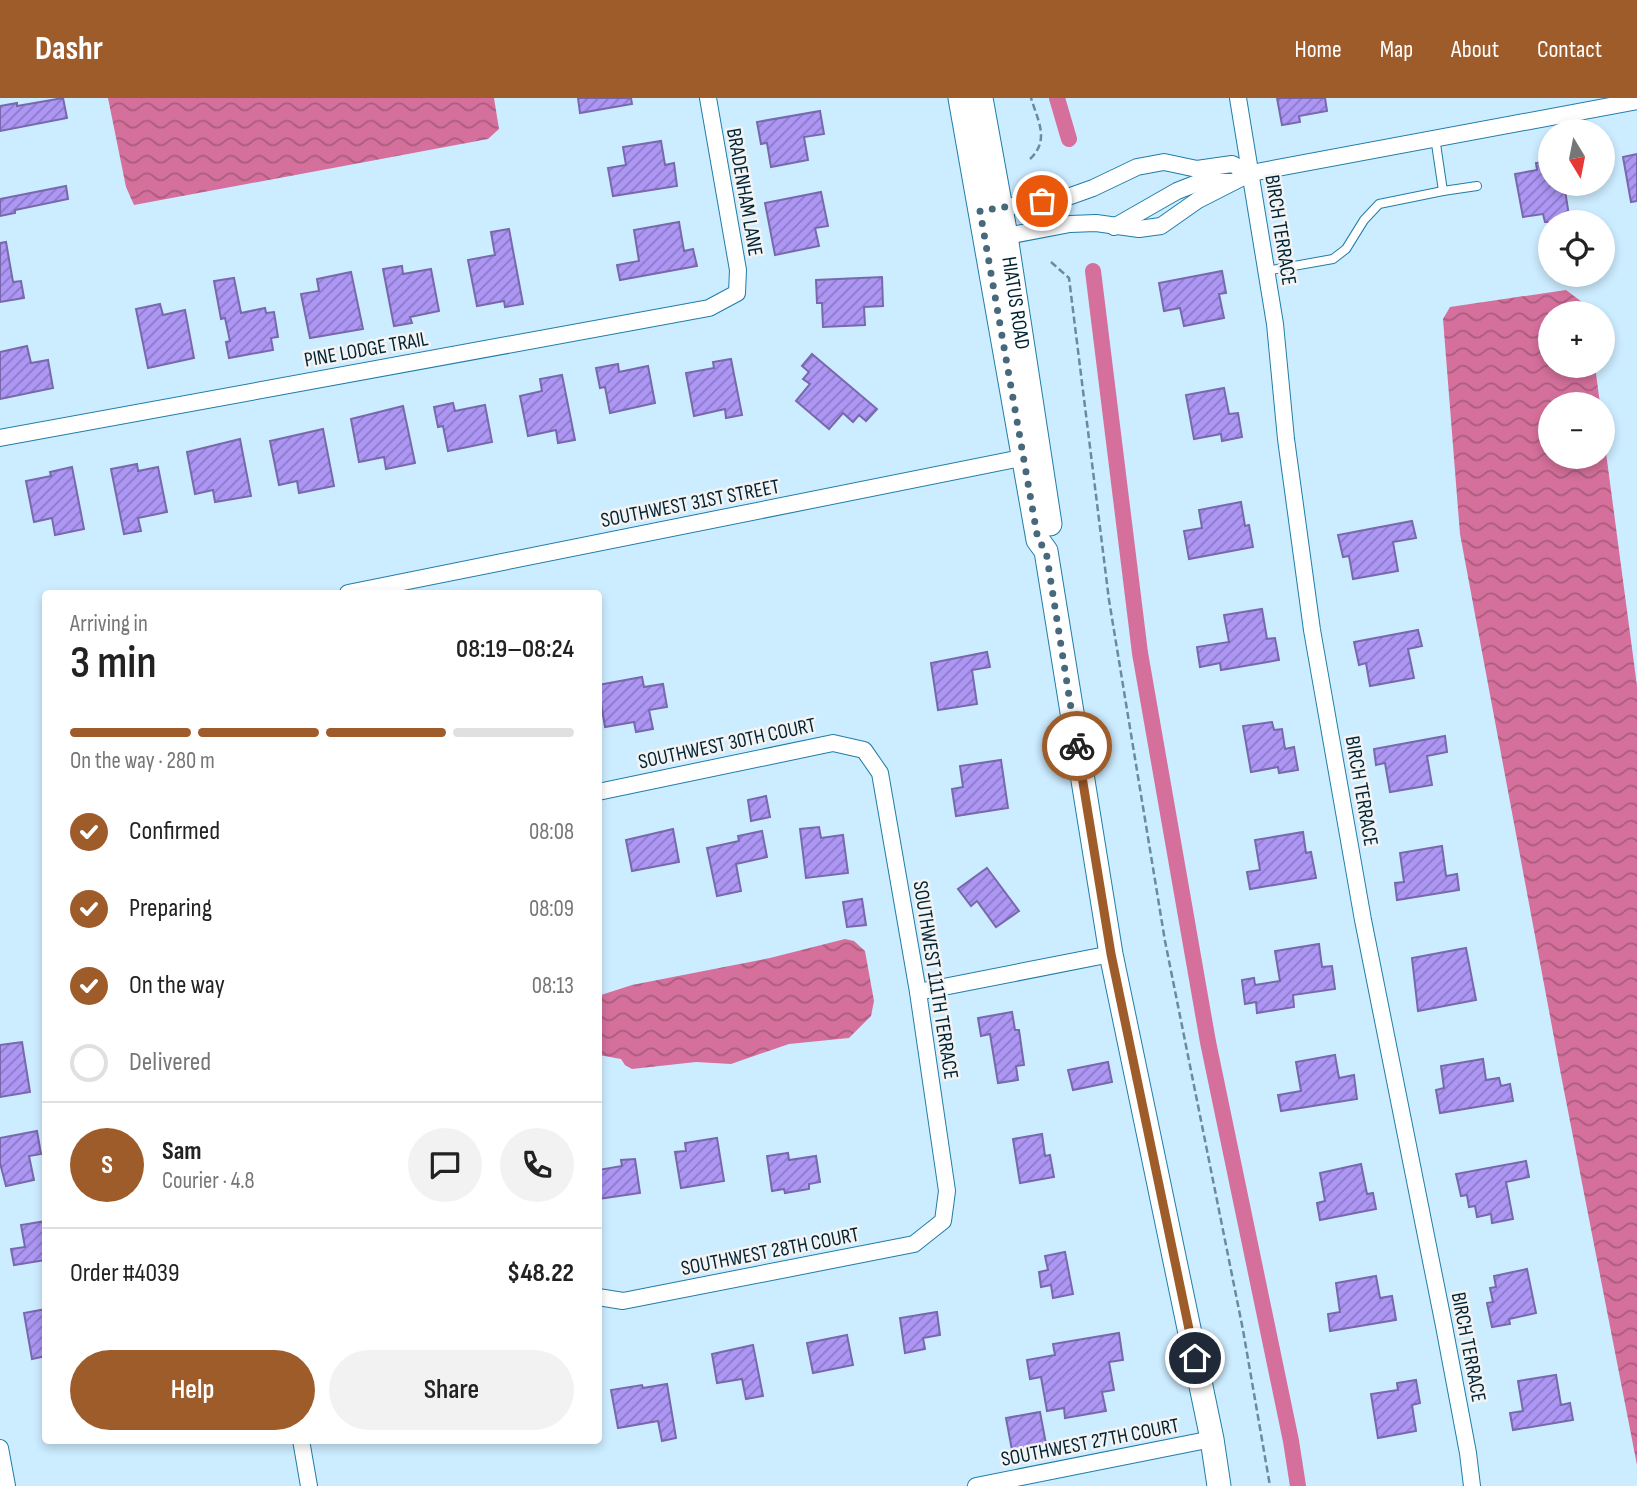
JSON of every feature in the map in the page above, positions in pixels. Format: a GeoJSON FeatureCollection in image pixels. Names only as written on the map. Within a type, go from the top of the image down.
{"type":"FeatureCollection","features":[{"type":"Feature","properties":{"kind":"street","name":"BRADENHAM LANE"},"geometry":{"type":"LineString","coordinates":[[708,98],[738,270],[737,293]]}},
{"type":"Feature","properties":{"kind":"street","name":"HIATUS ROAD"},"geometry":{"type":"LineString","coordinates":[[960,98],[990,209]]}},
{"type":"Feature","properties":{"kind":"street","name":"HIATUS ROAD"},"geometry":{"type":"LineString","coordinates":[[981,98],[990,209],[1032,456],[1051,538],[1046,551],[1111,954],[1212,1439],[1219,1486]]}},
{"type":"Feature","properties":{"kind":"street","name":"BIRCH TERRACE"},"geometry":{"type":"LineString","coordinates":[[1238,98],[1266,271],[1312,630],[1363,920],[1444,1326],[1472,1486]]}},
{"type":"Feature","properties":{"kind":"street"},"geometry":{"type":"LineString","coordinates":[[995,238],[1070,224],[1096,223],[1139,229],[1161,226],[1198,201],[1251,173],[1637,101]]}},
{"type":"Feature","properties":{"kind":"street"},"geometry":{"type":"LineString","coordinates":[[1164,162],[1177,191]]}},
{"type":"Feature","properties":{"kind":"street"},"geometry":{"type":"LineString","coordinates":[[990,209],[1065,198],[1137,167],[1164,162],[1196,169],[1232,164],[1251,173]]}},
{"type":"Feature","properties":{"kind":"street"},"geometry":{"type":"LineString","coordinates":[[1114,227],[1177,191],[1200,182],[1231,182]]}},
{"type":"Feature","properties":{"kind":"street","name":"PINE LODGE TRAIL"},"geometry":{"type":"LineString","coordinates":[[0,438],[709,308],[737,293]]}},
{"type":"Feature","properties":{"kind":"street","name":"SOUTHWEST 31ST STREET"},"geometry":{"type":"LineString","coordinates":[[363,590],[1032,456]]}},
{"type":"Feature","properties":{"kind":"street","name":"SOUTHWEST 30TH COURT"},"geometry":{"type":"LineString","coordinates":[[602,791],[833,743],[864,750]]}},
{"type":"Feature","properties":{"kind":"street","name":"SOUTHWEST 111TH TERRACE"},"geometry":{"type":"LineString","coordinates":[[864,750],[880,773],[918,992],[947,1191],[943,1222]]}},
{"type":"Feature","properties":{"kind":"street"},"geometry":{"type":"LineString","coordinates":[[918,992],[1111,954]]}},
{"type":"Feature","properties":{"kind":"street","name":"SOUTHWEST 28TH COURT"},"geometry":{"type":"LineString","coordinates":[[602,1298],[623,1301],[914,1244],[943,1222]]}},
{"type":"Feature","properties":{"kind":"street","name":"SOUTHWEST 27TH COURT"},"geometry":{"type":"LineString","coordinates":[[976,1486],[1212,1439]]}},
{"type":"Feature","properties":{"kind":"street"},"geometry":{"type":"LineString","coordinates":[[302,1444],[309,1486]]}},
{"type":"Feature","properties":{"kind":"street"},"geometry":{"type":"LineString","coordinates":[[0,1448],[7,1486]]}},
{"type":"Feature","properties":{"kind":"lane"},"geometry":{"type":"LineString","coordinates":[[1435,137],[1443,191]]}},
{"type":"Feature","properties":{"kind":"lane"},"geometry":{"type":"LineString","coordinates":[[1266,271],[1333,259],[1346,248],[1364,220],[1379,204],[1477,186]]}},
{"type":"Feature","properties":{"kind":"path"},"geometry":{"type":"LineString","coordinates":[[1030,159],[1040,150],[1042,140],[1031,98]]}},
{"type":"Feature","properties":{"kind":"path"},"geometry":{"type":"LineString","coordinates":[[1051,262],[1069,278],[1109,600],[1166,942],[1243,1330],[1270,1486]]}},
{"type":"Feature","properties":{"kind":"water"},"geometry":{"type":"Polygon","coordinates":[[[108,98],[494,98],[499,129],[488,139],[134,205],[126,187],[108,98]]]}},
{"type":"Feature","properties":{"kind":"water"},"geometry":{"type":"Polygon","coordinates":[[[1566,290],[1581,301],[1538,301],[1538,378],[1597,378],[1598,392],[1538,392],[1538,469],[1608,469],[1637,686],[1637,1465],[1460,534],[1443,319],[1450,307],[1566,290]]]}},
{"type":"Feature","properties":{"kind":"water"},"geometry":{"type":"Polygon","coordinates":[[[845,939],[854,941],[865,951],[874,1001],[871,1016],[849,1038],[789,1044],[731,1064],[696,1062],[632,1069],[621,1059],[602,1056],[602,995],[632,985],[770,958],[845,939]]]}},
{"type":"Feature","properties":{"kind":"building"},"geometry":{"type":"Polygon","coordinates":[[[63,98],[67,118],[0,131],[0,106],[17,103],[17,106],[63,98]]]}},
{"type":"Feature","properties":{"kind":"building"},"geometry":{"type":"Polygon","coordinates":[[[578,98],[631,98],[632,104],[580,113],[578,98]]]}},
{"type":"Feature","properties":{"kind":"building"},"geometry":{"type":"Polygon","coordinates":[[[1277,98],[1325,98],[1327,111],[1299,116],[1300,122],[1282,125],[1277,98]]]}},
{"type":"Feature","properties":{"kind":"building"},"geometry":{"type":"Polygon","coordinates":[[[820,111],[824,134],[804,137],[808,160],[771,167],[767,143],[761,144],[757,122],[820,111]]]}},
{"type":"Feature","properties":{"kind":"building"},"geometry":{"type":"Polygon","coordinates":[[[661,141],[665,165],[674,163],[677,186],[613,196],[608,168],[626,165],[623,147],[661,141]]]}},
{"type":"Feature","properties":{"kind":"building"},"geometry":{"type":"Polygon","coordinates":[[[1637,154],[1637,201],[1631,202],[1623,157],[1637,154]]]}},
{"type":"Feature","properties":{"kind":"building"},"geometry":{"type":"Polygon","coordinates":[[[1538,163],[1538,196],[1566,196],[1568,210],[1538,210],[1538,215],[1523,217],[1515,174],[1537,170],[1538,163]]]}},
{"type":"Feature","properties":{"kind":"building"},"geometry":{"type":"Polygon","coordinates":[[[66,186],[68,199],[15,210],[15,213],[0,216],[0,199],[66,186]]]}},
{"type":"Feature","properties":{"kind":"building"},"geometry":{"type":"Polygon","coordinates":[[[821,192],[828,226],[815,228],[819,246],[775,255],[765,203],[821,192]]]}},
{"type":"Feature","properties":{"kind":"building"},"geometry":{"type":"Polygon","coordinates":[[[679,222],[684,251],[693,249],[697,266],[620,280],[617,265],[639,261],[634,230],[679,222]]]}},
{"type":"Feature","properties":{"kind":"building"},"geometry":{"type":"Polygon","coordinates":[[[509,229],[523,304],[505,307],[504,301],[477,306],[468,260],[495,255],[491,232],[509,229]]]}},
{"type":"Feature","properties":{"kind":"building"},"geometry":{"type":"Polygon","coordinates":[[[6,242],[13,282],[21,281],[24,298],[0,302],[0,243],[6,242]]]}},
{"type":"Feature","properties":{"kind":"building"},"geometry":{"type":"Polygon","coordinates":[[[402,266],[403,274],[431,269],[439,311],[410,317],[412,323],[394,326],[383,269],[402,266]]]}},
{"type":"Feature","properties":{"kind":"building"},"geometry":{"type":"Polygon","coordinates":[[[1222,271],[1226,293],[1219,294],[1224,318],[1184,326],[1180,308],[1164,311],[1159,283],[1222,271]]]}},
{"type":"Feature","properties":{"kind":"building"},"geometry":{"type":"Polygon","coordinates":[[[351,272],[363,329],[310,338],[301,294],[319,291],[317,279],[351,272]]]}},
{"type":"Feature","properties":{"kind":"building"},"geometry":{"type":"Polygon","coordinates":[[[882,277],[883,306],[864,307],[865,325],[823,327],[822,303],[817,303],[816,280],[882,277]]]}},
{"type":"Feature","properties":{"kind":"building"},"geometry":{"type":"Polygon","coordinates":[[[234,278],[241,313],[265,308],[266,313],[274,312],[278,337],[271,338],[273,350],[229,358],[226,342],[230,341],[225,318],[221,319],[214,281],[234,278]]]}},
{"type":"Feature","properties":{"kind":"building"},"geometry":{"type":"Polygon","coordinates":[[[160,304],[163,315],[185,310],[194,358],[148,368],[136,309],[160,304]]]}},
{"type":"Feature","properties":{"kind":"building"},"geometry":{"type":"Polygon","coordinates":[[[27,346],[31,363],[48,360],[53,388],[0,399],[0,352],[27,346]]]}},
{"type":"Feature","properties":{"kind":"building"},"geometry":{"type":"Polygon","coordinates":[[[812,354],[877,409],[866,421],[859,415],[853,422],[843,413],[829,429],[796,401],[810,384],[803,379],[809,372],[802,366],[812,354]]]}},
{"type":"Feature","properties":{"kind":"building"},"geometry":{"type":"Polygon","coordinates":[[[731,359],[742,415],[726,418],[725,409],[694,416],[686,373],[714,368],[713,362],[731,359]]]}},
{"type":"Feature","properties":{"kind":"building"},"geometry":{"type":"Polygon","coordinates":[[[618,364],[619,372],[648,366],[655,403],[610,413],[605,387],[600,388],[596,368],[618,364]]]}},
{"type":"Feature","properties":{"kind":"building"},"geometry":{"type":"Polygon","coordinates":[[[562,375],[575,440],[558,443],[556,430],[528,436],[520,396],[542,391],[540,379],[562,375]]]}},
{"type":"Feature","properties":{"kind":"building"},"geometry":{"type":"Polygon","coordinates":[[[1224,388],[1229,414],[1238,413],[1242,437],[1222,441],[1221,434],[1194,439],[1186,395],[1224,388]]]}},
{"type":"Feature","properties":{"kind":"building"},"geometry":{"type":"Polygon","coordinates":[[[453,403],[455,411],[485,405],[492,442],[448,451],[443,426],[438,427],[434,407],[453,403]]]}},
{"type":"Feature","properties":{"kind":"building"},"geometry":{"type":"Polygon","coordinates":[[[403,406],[415,463],[386,469],[384,457],[359,462],[351,419],[403,406]]]}},
{"type":"Feature","properties":{"kind":"building"},"geometry":{"type":"Polygon","coordinates":[[[323,429],[334,486],[299,493],[297,481],[279,485],[270,441],[323,429]]]}},
{"type":"Feature","properties":{"kind":"building"},"geometry":{"type":"Polygon","coordinates":[[[240,439],[251,496],[215,502],[213,490],[195,494],[187,452],[240,439]]]}},
{"type":"Feature","properties":{"kind":"building"},"geometry":{"type":"Polygon","coordinates":[[[137,464],[138,471],[158,467],[167,512],[138,518],[141,531],[124,534],[111,469],[137,464]]]}},
{"type":"Feature","properties":{"kind":"building"},"geometry":{"type":"Polygon","coordinates":[[[72,467],[84,529],[55,535],[52,518],[34,522],[26,481],[51,476],[50,472],[72,467]]]}},
{"type":"Feature","properties":{"kind":"building"},"geometry":{"type":"Polygon","coordinates":[[[1241,502],[1245,526],[1249,525],[1253,547],[1189,559],[1184,531],[1202,528],[1199,510],[1241,502]]]}},
{"type":"Feature","properties":{"kind":"building"},"geometry":{"type":"Polygon","coordinates":[[[1412,521],[1416,538],[1393,542],[1398,571],[1353,579],[1349,556],[1343,557],[1338,535],[1412,521]]]}},
{"type":"Feature","properties":{"kind":"building"},"geometry":{"type":"Polygon","coordinates":[[[1262,609],[1267,639],[1275,638],[1279,660],[1221,670],[1220,663],[1200,667],[1197,647],[1229,642],[1224,615],[1262,609]]]}},
{"type":"Feature","properties":{"kind":"building"},"geometry":{"type":"Polygon","coordinates":[[[1418,630],[1422,646],[1408,649],[1414,678],[1370,686],[1366,663],[1359,665],[1354,642],[1418,630]]]}},
{"type":"Feature","properties":{"kind":"building"},"geometry":{"type":"Polygon","coordinates":[[[987,652],[990,667],[972,670],[977,704],[938,710],[931,663],[987,652]]]}},
{"type":"Feature","properties":{"kind":"building"},"geometry":{"type":"Polygon","coordinates":[[[642,677],[644,687],[663,684],[667,707],[649,710],[653,729],[636,732],[634,722],[605,727],[602,684],[642,677]]]}},
{"type":"Feature","properties":{"kind":"building"},"geometry":{"type":"Polygon","coordinates":[[[1272,722],[1274,730],[1282,729],[1285,749],[1294,747],[1298,770],[1279,773],[1278,767],[1251,772],[1243,726],[1272,722]]]}},
{"type":"Feature","properties":{"kind":"building"},"geometry":{"type":"Polygon","coordinates":[[[1445,736],[1447,752],[1427,756],[1432,785],[1390,792],[1385,763],[1376,765],[1374,749],[1445,736]]]}},
{"type":"Feature","properties":{"kind":"building"},"geometry":{"type":"Polygon","coordinates":[[[1001,760],[1008,808],[956,816],[952,789],[963,787],[960,766],[1001,760]]]}},
{"type":"Feature","properties":{"kind":"building"},"geometry":{"type":"Polygon","coordinates":[[[766,796],[770,817],[751,821],[748,800],[766,796]]]}},
{"type":"Feature","properties":{"kind":"building"},"geometry":{"type":"Polygon","coordinates":[[[819,827],[821,838],[843,835],[848,873],[806,878],[800,829],[819,827]]]}},
{"type":"Feature","properties":{"kind":"building"},"geometry":{"type":"Polygon","coordinates":[[[673,829],[679,862],[632,871],[626,840],[673,829]]]}},
{"type":"Feature","properties":{"kind":"building"},"geometry":{"type":"Polygon","coordinates":[[[762,831],[767,857],[736,864],[741,891],[717,896],[707,848],[739,841],[738,836],[762,831]]]}},
{"type":"Feature","properties":{"kind":"building"},"geometry":{"type":"Polygon","coordinates":[[[1303,832],[1306,853],[1311,852],[1316,878],[1250,889],[1247,872],[1260,870],[1255,840],[1303,832]]]}},
{"type":"Feature","properties":{"kind":"building"},"geometry":{"type":"Polygon","coordinates":[[[1442,846],[1446,876],[1457,874],[1459,890],[1397,900],[1395,883],[1404,882],[1400,853],[1442,846]]]}},
{"type":"Feature","properties":{"kind":"building"},"geometry":{"type":"Polygon","coordinates":[[[987,868],[1019,911],[996,927],[977,901],[971,906],[958,889],[987,868]]]}},
{"type":"Feature","properties":{"kind":"building"},"geometry":{"type":"Polygon","coordinates":[[[862,899],[866,925],[847,927],[843,902],[862,899]]]}},
{"type":"Feature","properties":{"kind":"building"},"geometry":{"type":"Polygon","coordinates":[[[1319,944],[1322,967],[1332,966],[1335,989],[1293,995],[1294,1007],[1257,1013],[1256,1002],[1245,1004],[1242,980],[1254,978],[1255,985],[1280,981],[1275,951],[1319,944]]]}},
{"type":"Feature","properties":{"kind":"building"},"geometry":{"type":"Polygon","coordinates":[[[1466,948],[1476,1000],[1418,1011],[1412,958],[1466,948]]]}},
{"type":"Feature","properties":{"kind":"building"},"geometry":{"type":"Polygon","coordinates":[[[1012,1012],[1015,1030],[1019,1030],[1024,1065],[1016,1066],[1018,1080],[998,1083],[990,1034],[981,1036],[978,1018],[1012,1012]]]}},
{"type":"Feature","properties":{"kind":"building"},"geometry":{"type":"Polygon","coordinates":[[[22,1042],[30,1092],[0,1097],[0,1045],[22,1042]]]}},
{"type":"Feature","properties":{"kind":"building"},"geometry":{"type":"Polygon","coordinates":[[[1335,1055],[1339,1078],[1354,1075],[1357,1099],[1281,1111],[1278,1095],[1301,1091],[1296,1062],[1335,1055]]]}},
{"type":"Feature","properties":{"kind":"building"},"geometry":{"type":"Polygon","coordinates":[[[1483,1059],[1486,1080],[1499,1078],[1501,1086],[1510,1084],[1513,1101],[1440,1113],[1436,1090],[1444,1088],[1441,1066],[1483,1059]]]}},
{"type":"Feature","properties":{"kind":"building"},"geometry":{"type":"Polygon","coordinates":[[[1108,1062],[1112,1082],[1073,1090],[1068,1070],[1108,1062]]]}},
{"type":"Feature","properties":{"kind":"building"},"geometry":{"type":"Polygon","coordinates":[[[37,1131],[41,1154],[29,1156],[34,1180],[6,1186],[0,1163],[0,1138],[37,1131]]]}},
{"type":"Feature","properties":{"kind":"building"},"geometry":{"type":"Polygon","coordinates":[[[1042,1134],[1045,1156],[1050,1155],[1054,1177],[1020,1183],[1013,1139],[1042,1134]]]}},
{"type":"Feature","properties":{"kind":"building"},"geometry":{"type":"Polygon","coordinates":[[[717,1138],[724,1181],[681,1188],[675,1152],[686,1151],[685,1143],[717,1138]]]}},
{"type":"Feature","properties":{"kind":"building"},"geometry":{"type":"Polygon","coordinates":[[[788,1153],[789,1160],[816,1156],[820,1182],[809,1184],[809,1189],[785,1193],[784,1189],[772,1191],[767,1156],[788,1153]]]}},
{"type":"Feature","properties":{"kind":"building"},"geometry":{"type":"Polygon","coordinates":[[[635,1159],[640,1193],[602,1198],[602,1169],[622,1166],[621,1160],[635,1159]]]}},
{"type":"Feature","properties":{"kind":"building"},"geometry":{"type":"Polygon","coordinates":[[[1526,1161],[1529,1177],[1506,1182],[1513,1219],[1492,1223],[1491,1214],[1477,1217],[1475,1206],[1469,1207],[1467,1195],[1461,1196],[1456,1174],[1526,1161]]]}},
{"type":"Feature","properties":{"kind":"building"},"geometry":{"type":"Polygon","coordinates":[[[1361,1164],[1367,1194],[1373,1193],[1376,1209],[1320,1220],[1317,1203],[1325,1201],[1320,1173],[1361,1164]]]}},
{"type":"Feature","properties":{"kind":"building"},"geometry":{"type":"Polygon","coordinates":[[[42,1222],[42,1261],[14,1265],[11,1249],[25,1247],[21,1225],[42,1222]]]}},
{"type":"Feature","properties":{"kind":"building"},"geometry":{"type":"Polygon","coordinates":[[[1065,1252],[1073,1294],[1053,1298],[1051,1285],[1041,1287],[1039,1272],[1048,1270],[1045,1256],[1065,1252]]]}},
{"type":"Feature","properties":{"kind":"building"},"geometry":{"type":"Polygon","coordinates":[[[1527,1269],[1536,1313],[1509,1319],[1510,1324],[1492,1327],[1487,1303],[1493,1302],[1490,1288],[1496,1287],[1494,1276],[1527,1269]]]}},
{"type":"Feature","properties":{"kind":"building"},"geometry":{"type":"Polygon","coordinates":[[[1376,1276],[1380,1298],[1392,1296],[1396,1320],[1330,1331],[1328,1314],[1340,1312],[1336,1283],[1376,1276]]]}},
{"type":"Feature","properties":{"kind":"building"},"geometry":{"type":"Polygon","coordinates":[[[42,1310],[42,1357],[32,1359],[24,1313],[42,1310]]]}},
{"type":"Feature","properties":{"kind":"building"},"geometry":{"type":"Polygon","coordinates":[[[937,1312],[940,1335],[923,1338],[925,1349],[905,1353],[900,1318],[937,1312]]]}},
{"type":"Feature","properties":{"kind":"building"},"geometry":{"type":"Polygon","coordinates":[[[1119,1333],[1123,1360],[1109,1362],[1114,1390],[1102,1392],[1106,1411],[1065,1418],[1064,1408],[1047,1411],[1041,1377],[1030,1379],[1027,1360],[1055,1355],[1053,1344],[1119,1333]]]}},
{"type":"Feature","properties":{"kind":"building"},"geometry":{"type":"Polygon","coordinates":[[[847,1335],[853,1365],[813,1373],[807,1343],[847,1335]]]}},
{"type":"Feature","properties":{"kind":"building"},"geometry":{"type":"Polygon","coordinates":[[[753,1345],[763,1396],[746,1399],[742,1379],[717,1383],[712,1354],[753,1345]]]}},
{"type":"Feature","properties":{"kind":"building"},"geometry":{"type":"Polygon","coordinates":[[[1556,1375],[1561,1405],[1570,1403],[1573,1420],[1513,1430],[1510,1413],[1523,1411],[1518,1381],[1556,1375]]]}},
{"type":"Feature","properties":{"kind":"building"},"geometry":{"type":"Polygon","coordinates":[[[1416,1380],[1420,1403],[1412,1405],[1416,1431],[1378,1438],[1371,1394],[1398,1390],[1397,1383],[1416,1380]]]}},
{"type":"Feature","properties":{"kind":"building"},"geometry":{"type":"Polygon","coordinates":[[[667,1384],[676,1438],[662,1441],[658,1421],[618,1428],[611,1390],[667,1384]]]}},
{"type":"Feature","properties":{"kind":"building"},"geometry":{"type":"Polygon","coordinates":[[[1040,1412],[1046,1444],[1012,1450],[1006,1418],[1040,1412]]]}},
{"type":"Feature","properties":{"kind":"waterway"},"geometry":{"type":"LineString","coordinates":[[1057,98],[1069,139]]}},
{"type":"Feature","properties":{"kind":"waterway"},"geometry":{"type":"LineString","coordinates":[[1093,271],[1140,653],[1208,1042],[1298,1486]]}},
{"type":"Feature","properties":{"kind":"way so far"},"geometry":{"type":"LineString","coordinates":[[1042,201],[980,211],[1038,540],[1046,551],[1077,746]]}},
{"type":"Feature","properties":{"kind":"route"},"geometry":{"type":"LineString","coordinates":[[1077,746],[1111,954],[1195,1358]]}}]}
